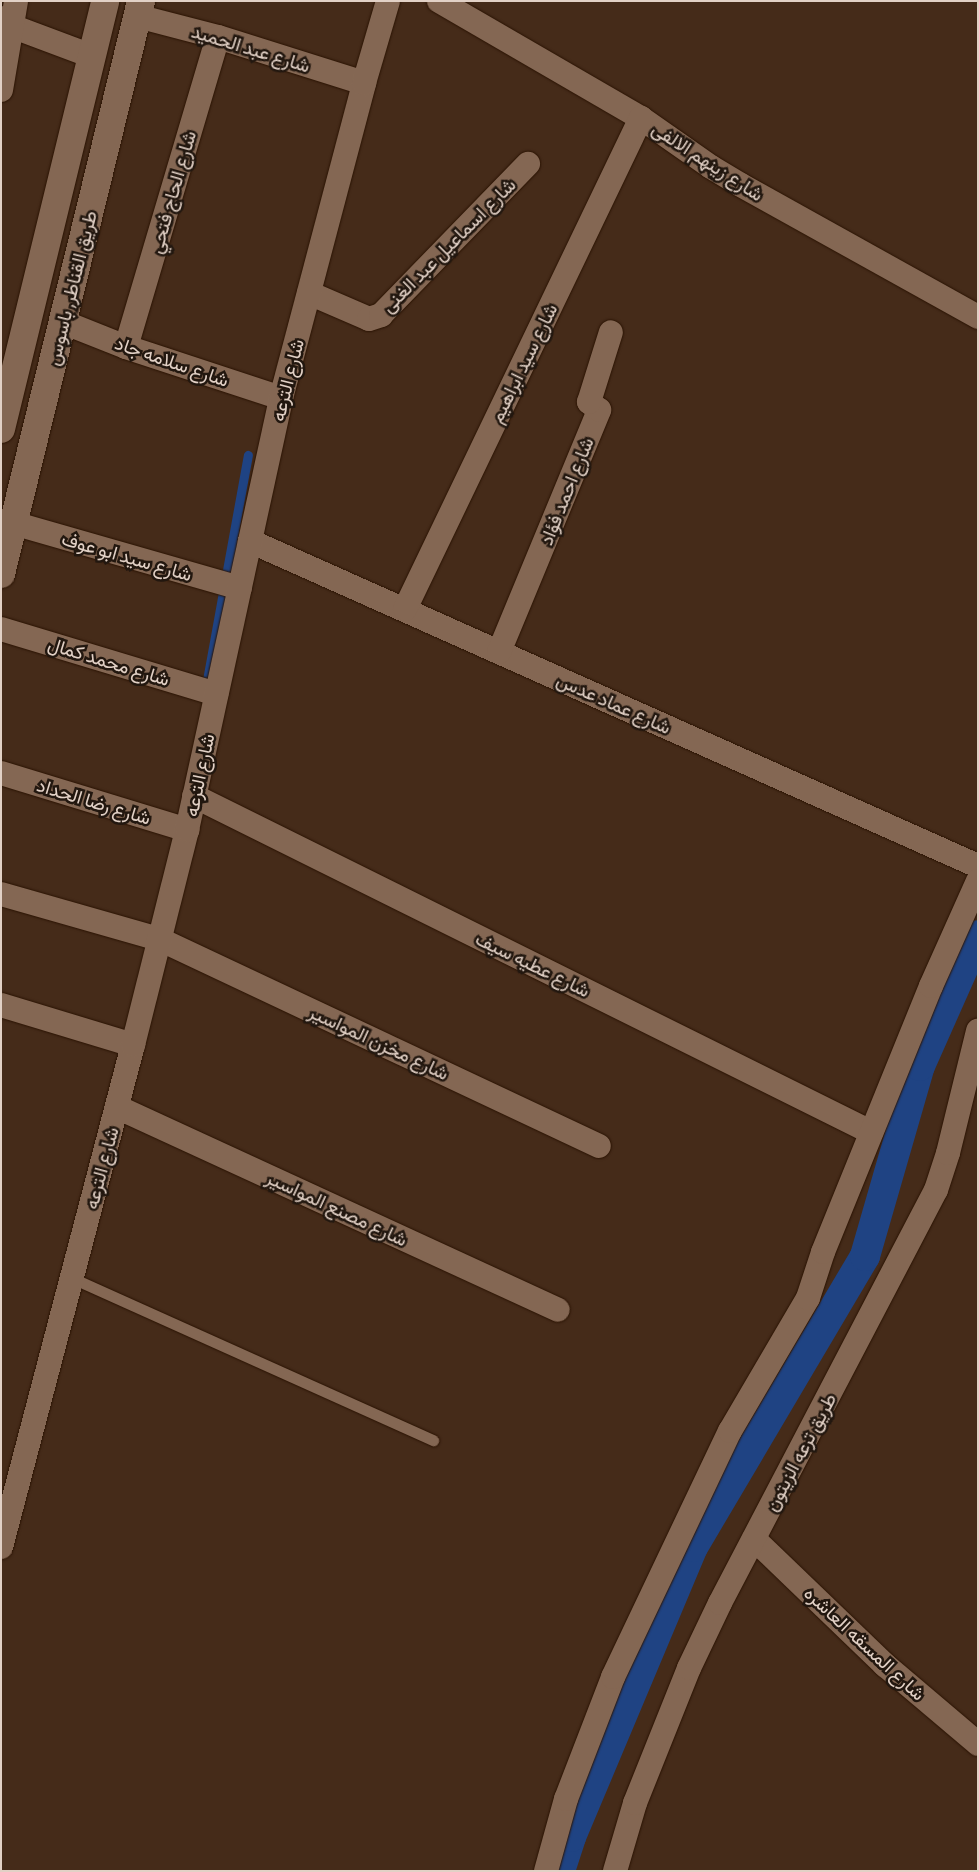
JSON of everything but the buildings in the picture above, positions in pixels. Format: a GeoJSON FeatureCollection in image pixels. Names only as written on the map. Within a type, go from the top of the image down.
{"type":"FeatureCollection","features":[{"type":"Feature","properties":{"kind":"main road","name":"طريق القناطر, باسوس"},"geometry":{"type":"LineString","coordinates":[[1,429],[105,1]]}},
{"type":"Feature","properties":{"kind":"main road","name":"طريق القناطر, باسوس"},"geometry":{"type":"LineString","coordinates":[[1,574],[139,9]]}},
{"type":"Feature","properties":{"kind":"street"},"geometry":{"type":"LineString","coordinates":[[1,90],[7,22],[16,1]]}},
{"type":"Feature","properties":{"kind":"street","name":"شارع الترعه"},"geometry":{"type":"LineString","coordinates":[[1,1547],[117,1107],[187,830],[281,398],[364,83],[388,1]]}},
{"type":"Feature","properties":{"kind":"street","name":"شارع زينهم الالفى"},"geometry":{"type":"LineString","coordinates":[[440,1],[642,118],[711,167],[978,317]]}},
{"type":"Feature","properties":{"kind":"street","name":"شارع عبد الحميد"},"geometry":{"type":"LineString","coordinates":[[139,9],[218,37],[364,83]]}},
{"type":"Feature","properties":{"kind":"street"},"geometry":{"type":"LineString","coordinates":[[7,22],[91,56]]}},
{"type":"Feature","properties":{"kind":"street","name":"شارع الحاج فتحي"},"geometry":{"type":"LineString","coordinates":[[126,347],[218,37]]}},
{"type":"Feature","properties":{"kind":"street","name":"شارع سيد ابراهيم"},"geometry":{"type":"LineString","coordinates":[[405,608],[642,118]]}},
{"type":"Feature","properties":{"kind":"street","name":"شارع اسماعيل عبد الغنى"},"geometry":{"type":"LineString","coordinates":[[309,293],[369,319],[381,314],[528,164]]}},
{"type":"Feature","properties":{"kind":"street","name":"شارع سلامه جاد"},"geometry":{"type":"LineString","coordinates":[[63,322],[126,347],[281,398]]}},
{"type":"Feature","properties":{"kind":"street","name":"شارع احمد فؤاد"},"geometry":{"type":"LineString","coordinates":[[499,652],[599,410],[589,402],[611,332]]}},
{"type":"Feature","properties":{"kind":"street","name":"شارع سيد ابو عوف"},"geometry":{"type":"LineString","coordinates":[[14,523],[240,588]]}},
{"type":"Feature","properties":{"kind":"street","name":"شارع عماد عدس"},"geometry":{"type":"LineString","coordinates":[[250,541],[405,608],[499,652],[978,866]]}},
{"type":"Feature","properties":{"kind":"street","name":"شارع محمد كمال"},"geometry":{"type":"LineString","coordinates":[[1,628],[216,694]]}},
{"type":"Feature","properties":{"kind":"street","name":"شارع رضا الحداد"},"geometry":{"type":"LineString","coordinates":[[1,773],[187,830]]}},
{"type":"Feature","properties":{"kind":"street","name":"شارع عطيه سيف"},"geometry":{"type":"LineString","coordinates":[[194,796],[871,1132]]}},
{"type":"Feature","properties":{"kind":"street"},"geometry":{"type":"LineString","coordinates":[[546,1871],[566,1799],[612,1677],[730,1431],[808,1298],[871,1132],[931,986],[978,881]]}},
{"type":"Feature","properties":{"kind":"street","name":"شارع مخزن المواسير"},"geometry":{"type":"LineString","coordinates":[[1,894],[159,939],[599,1146]]}},
{"type":"Feature","properties":{"kind":"street"},"geometry":{"type":"LineString","coordinates":[[1,1005],[133,1045]]}},
{"type":"Feature","properties":{"kind":"street","name":"طريق ترعه الزيتون"},"geometry":{"type":"LineString","coordinates":[[615,1871],[635,1803],[661,1735],[709,1627],[936,1190],[948,1153],[978,1031]]}},
{"type":"Feature","properties":{"kind":"street","name":"شارع مصنع المواسير"},"geometry":{"type":"LineString","coordinates":[[117,1107],[558,1310]]}},
{"type":"Feature","properties":{"kind":"street","name":"شارع المسقه العاشره"},"geometry":{"type":"LineString","coordinates":[[754,1539],[885,1665],[978,1744]]}},
{"type":"Feature","properties":{"kind":"lane"},"geometry":{"type":"LineString","coordinates":[[72,1278],[433,1440]]}},
{"type":"Feature","properties":{"kind":"waterway"},"geometry":{"type":"LineString","coordinates":[[205,691],[248,455]]}},
{"type":"Feature","properties":{"kind":"waterway"},"geometry":{"type":"LineString","coordinates":[[560,1871],[571,1837],[693,1547],[865,1256],[920,1066],[978,935]]}}]}
